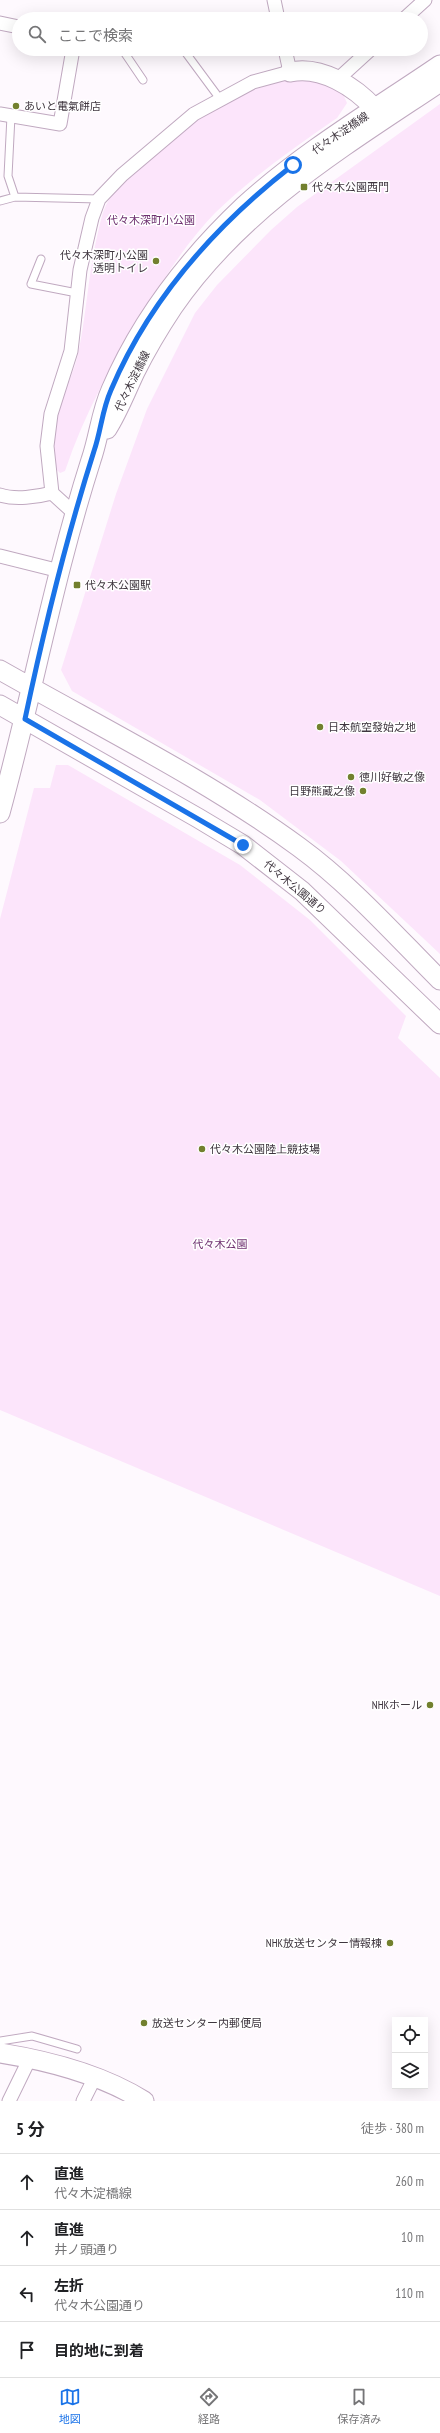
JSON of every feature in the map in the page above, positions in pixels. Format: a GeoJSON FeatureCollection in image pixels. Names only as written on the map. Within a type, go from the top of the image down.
{"type":"FeatureCollection","features":[{"type":"Feature","properties":{"kind":"street"},"geometry":{"type":"LineString","coordinates":[[274,0],[277,12]]}},
{"type":"Feature","properties":{"kind":"street"},"geometry":{"type":"LineString","coordinates":[[412,12],[425,0]]}},
{"type":"Feature","properties":{"kind":"street"},"geometry":{"type":"LineString","coordinates":[[0,23],[12,26]]}},
{"type":"Feature","properties":{"kind":"street"},"geometry":{"type":"LineString","coordinates":[[5,115],[60,124],[72,56]]}},
{"type":"Feature","properties":{"kind":"street"},"geometry":{"type":"LineString","coordinates":[[287,56],[290,72]]}},
{"type":"Feature","properties":{"kind":"street"},"geometry":{"type":"LineString","coordinates":[[337,80],[363,56]]}},
{"type":"Feature","properties":{"kind":"street","name":"代々木淀橋線"},"geometry":{"type":"LineString","coordinates":[[0,813],[25,719],[31,688],[74,513],[95,447],[103,411],[124,363],[162,299],[186,267],[243,207],[270,183],[440,65]]}},
{"type":"Feature","properties":{"kind":"street"},"geometry":{"type":"LineString","coordinates":[[74,513],[52,493],[47,446],[51,414],[71,351],[77,293],[83,255],[99,199],[121,176],[168,135],[220,98],[253,82],[302,69],[319,72],[337,80],[366,99],[375,109]]}},
{"type":"Feature","properties":{"kind":"street","name":"代々木淀橋線"},"geometry":{"type":"LineString","coordinates":[[95,447],[113,420],[150,342],[178,301],[222,247],[270,201],[301,177],[440,82]]}},
{"type":"Feature","properties":{"kind":"street"},"geometry":{"type":"LineString","coordinates":[[0,496],[6,498],[43,496],[52,493]]}},
{"type":"Feature","properties":{"kind":"street"},"geometry":{"type":"LineString","coordinates":[[0,556],[60,571]]}},
{"type":"Feature","properties":{"kind":"street"},"geometry":{"type":"LineString","coordinates":[[0,670],[212,790],[300,848],[345,886],[440,980]]}},
{"type":"Feature","properties":{"kind":"street","name":"代々木公園通り"},"geometry":{"type":"LineString","coordinates":[[0,705],[243,845],[323,909],[440,1024]]}},
{"type":"Feature","properties":{"kind":"street"},"geometry":{"type":"LineString","coordinates":[[0,2053],[30,2058],[94,2077],[132,2098]]}},
{"type":"Feature","properties":{"kind":"street"},"geometry":{"type":"LineString","coordinates":[[9,2101],[30,2058]]}},
{"type":"Feature","properties":{"kind":"street"},"geometry":{"type":"LineString","coordinates":[[83,2101],[94,2077]]}},
{"type":"Feature","properties":{"kind":"lane"},"geometry":{"type":"LineString","coordinates":[[128,56],[143,80]]}},
{"type":"Feature","properties":{"kind":"lane"},"geometry":{"type":"LineString","coordinates":[[188,56],[220,98]]}},
{"type":"Feature","properties":{"kind":"lane"},"geometry":{"type":"LineString","coordinates":[[5,115],[8,176],[15,198]]}},
{"type":"Feature","properties":{"kind":"lane"},"geometry":{"type":"LineString","coordinates":[[0,201],[15,198],[99,199]]}},
{"type":"Feature","properties":{"kind":"lane"},"geometry":{"type":"LineString","coordinates":[[41,259],[31,284],[77,293]]}},
{"type":"Feature","properties":{"kind":"lane"},"geometry":{"type":"LineString","coordinates":[[0,2041],[32,2036],[77,2049]]}},
{"type":"Feature","properties":{"kind":"green space","name":"代々木深町小公園"},"geometry":{"type":"Polygon","coordinates":[[[307,77],[342,92],[347,103],[337,118],[274,163],[244,187],[215,213],[194,236],[167,274],[120,352],[90,409],[65,471],[60,473],[55,468],[54,446],[57,416],[78,354],[96,241],[103,214],[109,200],[121,185],[140,167],[177,134],[196,120],[237,97],[258,88],[307,77]]]}},
{"type":"Feature","properties":{"kind":"green space"},"geometry":{"type":"Polygon","coordinates":[[[440,104],[440,954],[341,861],[260,800],[72,691],[61,670],[116,494],[147,409],[195,313],[217,285],[271,230],[297,207],[440,104]]]}},
{"type":"Feature","properties":{"kind":"green space","name":"代々木公園"},"geometry":{"type":"Polygon","coordinates":[[[56,765],[68,765],[240,865],[310,920],[406,1016],[398,1038],[440,1078],[440,1596],[0,1410],[0,919],[34,788],[50,788],[56,765]]]}},
{"type":"Feature","properties":{"kind":"place","name":"あいと電氣餅店"},"geometry":{"type":"Point","coordinates":[16,106]}},
{"type":"Feature","properties":{"kind":"place","name":"代々木公園西門"},"geometry":{"type":"Point","coordinates":[304,187]}},
{"type":"Feature","properties":{"kind":"place","name":"代々木深町小公園 透明トイレ"},"geometry":{"type":"Point","coordinates":[156,261]}},
{"type":"Feature","properties":{"kind":"place","name":"代々木公園駅"},"geometry":{"type":"Point","coordinates":[77,585]}},
{"type":"Feature","properties":{"kind":"place","name":"日本航空發始之地"},"geometry":{"type":"Point","coordinates":[320,727]}},
{"type":"Feature","properties":{"kind":"place","name":"徳川好敏之像"},"geometry":{"type":"Point","coordinates":[351,777]}},
{"type":"Feature","properties":{"kind":"place","name":"日野熊蔵之像"},"geometry":{"type":"Point","coordinates":[363,791]}},
{"type":"Feature","properties":{"kind":"place","name":"代々木公園陸上競技場"},"geometry":{"type":"Point","coordinates":[202,1149]}},
{"type":"Feature","properties":{"kind":"place","name":"NHKホール"},"geometry":{"type":"Point","coordinates":[430,1705]}},
{"type":"Feature","properties":{"kind":"place","name":"NHK放送センター情報棟"},"geometry":{"type":"Point","coordinates":[390,1943]}},
{"type":"Feature","properties":{"kind":"place","name":"放送センター内郵便局"},"geometry":{"type":"Point","coordinates":[144,2023]}},
{"type":"Feature","properties":{"kind":"route"},"geometry":{"type":"LineString","coordinates":[[243,845],[25,719],[31,688],[74,513],[95,447],[103,411],[124,363],[162,299],[186,267],[243,207],[293,165]]}}]}
